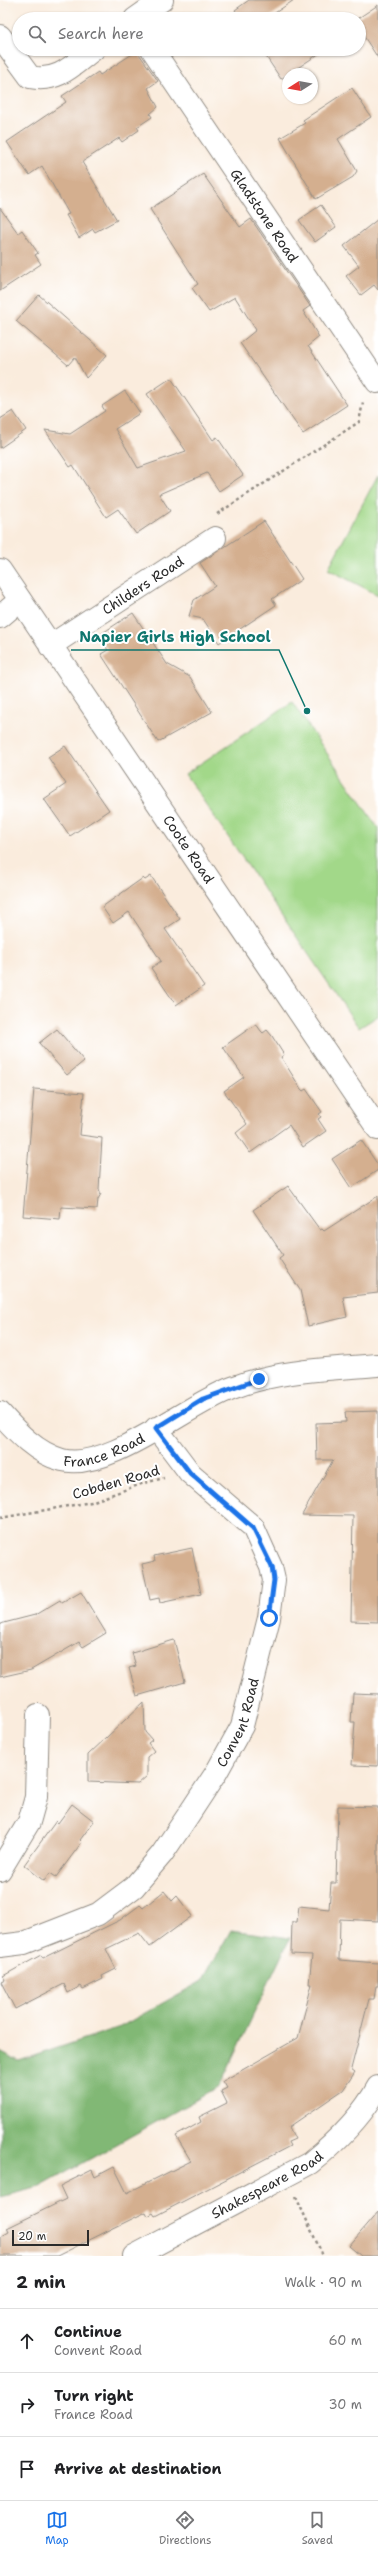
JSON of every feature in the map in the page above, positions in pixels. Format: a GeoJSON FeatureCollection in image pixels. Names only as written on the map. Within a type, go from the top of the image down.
{"type":"FeatureCollection","features":[{"type":"Feature","properties":{"kind":"street"},"geometry":{"type":"LineString","coordinates":[[145,12],[162,0]]}},
{"type":"Feature","properties":{"kind":"street"},"geometry":{"type":"LineString","coordinates":[[0,36],[12,52]]}},
{"type":"Feature","properties":{"kind":"street"},"geometry":{"type":"LineString","coordinates":[[15,56],[30,77],[44,80],[57,76],[84,56]]}},
{"type":"Feature","properties":{"kind":"street","name":"Gladstone Road"},"geometry":{"type":"LineString","coordinates":[[157,56],[377,382]]}},
{"type":"Feature","properties":{"kind":"street","name":"Childers Road"},"geometry":{"type":"LineString","coordinates":[[50,646],[215,538]]}},
{"type":"Feature","properties":{"kind":"street","name":"Coote Road"},"geometry":{"type":"LineString","coordinates":[[0,570],[378,1129]]}},
{"type":"Feature","properties":{"kind":"street"},"geometry":{"type":"LineString","coordinates":[[0,617],[20,600]]}},
{"type":"Feature","properties":{"kind":"street","name":"France Road"},"geometry":{"type":"LineString","coordinates":[[0,1413],[39,1450],[62,1460],[84,1461],[105,1457],[203,1399],[259,1379],[285,1374],[378,1365]]}},
{"type":"Feature","properties":{"kind":"street","name":"Convent Road"},"geometry":{"type":"LineString","coordinates":[[0,1946],[24,1943],[98,1914],[134,1887],[162,1854],[187,1817],[216,1773],[242,1726],[269,1618],[274,1580],[272,1567],[253,1528],[190,1473],[156,1428]]}},
{"type":"Feature","properties":{"kind":"street"},"geometry":{"type":"LineString","coordinates":[[0,1870],[29,1822],[36,1797],[38,1715]]}},
{"type":"Feature","properties":{"kind":"street","name":"Shakespeare Road"},"geometry":{"type":"LineString","coordinates":[[134,2256],[310,2163],[330,2147],[355,2121],[378,2086]]}},
{"type":"Feature","properties":{"kind":"path"},"geometry":{"type":"LineString","coordinates":[[214,516],[359,422]]}},
{"type":"Feature","properties":{"kind":"path","name":"Cobden Road"},"geometry":{"type":"LineString","coordinates":[[0,1518],[91,1502],[144,1483],[190,1473]]}},
{"type":"Feature","properties":{"kind":"path"},"geometry":{"type":"LineString","coordinates":[[297,2200],[324,2256]]}},
{"type":"Feature","properties":{"kind":"green space"},"geometry":{"type":"Polygon","coordinates":[[[378,475],[378,595],[328,569],[378,475]]]}},
{"type":"Feature","properties":{"kind":"green space"},"geometry":{"type":"Polygon","coordinates":[[[292,702],[378,828],[378,1016],[359,1028],[185,774],[292,702]]]}},
{"type":"Feature","properties":{"kind":"green space"},"geometry":{"type":"Polygon","coordinates":[[[231,1930],[290,1938],[219,2087],[40,2187],[0,2197],[0,2051],[19,2061],[120,2027],[202,1981],[231,1930]]]}},
{"type":"Feature","properties":{"kind":"building"},"geometry":{"type":"Polygon","coordinates":[[[249,0],[294,0],[276,12],[236,12],[235,10],[249,0]]]}},
{"type":"Feature","properties":{"kind":"building"},"geometry":{"type":"Polygon","coordinates":[[[378,5],[378,58],[366,40],[366,13],[378,5]]]}},
{"type":"Feature","properties":{"kind":"building"},"geometry":{"type":"Polygon","coordinates":[[[129,56],[140,56],[158,81],[148,88],[158,107],[150,114],[152,117],[137,127],[139,130],[122,142],[119,138],[82,162],[117,220],[95,232],[93,229],[79,238],[66,215],[69,214],[42,166],[29,175],[7,142],[66,102],[62,96],[98,72],[100,75],[129,56]]]}},
{"type":"Feature","properties":{"kind":"building"},"geometry":{"type":"Polygon","coordinates":[[[266,56],[316,56],[298,68],[282,68],[281,79],[266,56]]]}},
{"type":"Feature","properties":{"kind":"building"},"geometry":{"type":"Polygon","coordinates":[[[352,88],[371,117],[338,139],[357,171],[353,177],[316,199],[280,138],[305,123],[303,120],[352,88]]]}},
{"type":"Feature","properties":{"kind":"building"},"geometry":{"type":"Polygon","coordinates":[[[203,174],[240,227],[251,219],[310,306],[303,311],[319,337],[308,346],[347,405],[303,434],[240,343],[256,330],[235,297],[209,312],[192,288],[198,284],[150,209],[203,174]]]}},
{"type":"Feature","properties":{"kind":"building"},"geometry":{"type":"Polygon","coordinates":[[[321,205],[336,227],[315,242],[299,220],[321,205]]]}},
{"type":"Feature","properties":{"kind":"building"},"geometry":{"type":"Polygon","coordinates":[[[0,208],[18,233],[22,230],[38,253],[35,255],[41,264],[0,291],[0,208]]]}},
{"type":"Feature","properties":{"kind":"building"},"geometry":{"type":"Polygon","coordinates":[[[378,219],[378,290],[374,285],[361,295],[346,276],[359,266],[344,246],[378,219]]]}},
{"type":"Feature","properties":{"kind":"building"},"geometry":{"type":"Polygon","coordinates":[[[39,295],[107,355],[86,378],[75,357],[68,365],[16,321],[39,295]]]}},
{"type":"Feature","properties":{"kind":"building"},"geometry":{"type":"Polygon","coordinates":[[[171,378],[213,440],[217,437],[243,475],[219,491],[207,473],[159,494],[170,511],[136,534],[118,509],[106,517],[73,465],[70,467],[45,430],[70,434],[105,411],[102,406],[125,391],[140,413],[115,429],[138,468],[186,451],[147,394],[171,378]]]}},
{"type":"Feature","properties":{"kind":"building"},"geometry":{"type":"Polygon","coordinates":[[[13,411],[26,430],[0,448],[0,419],[13,411]]]}},
{"type":"Feature","properties":{"kind":"building"},"geometry":{"type":"Polygon","coordinates":[[[264,521],[302,579],[272,599],[276,605],[219,643],[203,619],[189,616],[194,600],[215,586],[200,563],[264,521]]]}},
{"type":"Feature","properties":{"kind":"building"},"geometry":{"type":"Polygon","coordinates":[[[133,613],[167,664],[190,677],[212,712],[158,742],[101,654],[108,650],[98,636],[133,613]]]}},
{"type":"Feature","properties":{"kind":"building"},"geometry":{"type":"Polygon","coordinates":[[[65,746],[109,810],[70,836],[44,799],[66,784],[48,757],[65,746]]]}},
{"type":"Feature","properties":{"kind":"building"},"geometry":{"type":"Polygon","coordinates":[[[151,876],[180,919],[165,929],[204,986],[176,1005],[151,968],[161,961],[129,912],[113,923],[102,907],[143,878],[145,880],[151,876]]]}},
{"type":"Feature","properties":{"kind":"building"},"geometry":{"type":"Polygon","coordinates":[[[256,1024],[263,1033],[267,1030],[272,1036],[284,1055],[281,1057],[301,1089],[303,1091],[306,1089],[322,1112],[319,1114],[321,1117],[318,1119],[326,1131],[303,1147],[289,1125],[250,1153],[236,1133],[247,1124],[224,1091],[244,1077],[223,1047],[256,1024]]]}},
{"type":"Feature","properties":{"kind":"building"},"geometry":{"type":"Polygon","coordinates":[[[57,1029],[84,1061],[67,1075],[39,1043],[57,1029]]]}},
{"type":"Feature","properties":{"kind":"building"},"geometry":{"type":"Polygon","coordinates":[[[34,1089],[84,1093],[80,1135],[102,1138],[99,1189],[101,1194],[98,1199],[97,1209],[61,1207],[60,1219],[23,1216],[34,1089]]]}},
{"type":"Feature","properties":{"kind":"building"},"geometry":{"type":"Polygon","coordinates":[[[361,1140],[378,1165],[378,1170],[351,1188],[332,1159],[361,1140]]]}},
{"type":"Feature","properties":{"kind":"building"},"geometry":{"type":"Polygon","coordinates":[[[288,1186],[320,1230],[322,1229],[324,1231],[378,1196],[378,1293],[343,1297],[347,1317],[308,1326],[300,1290],[279,1258],[283,1255],[253,1210],[288,1186]]]}},
{"type":"Feature","properties":{"kind":"building"},"geometry":{"type":"Polygon","coordinates":[[[378,1411],[378,1622],[351,1621],[353,1516],[302,1515],[333,1460],[317,1460],[316,1423],[346,1422],[345,1412],[378,1411]]]}},
{"type":"Feature","properties":{"kind":"building"},"geometry":{"type":"Polygon","coordinates":[[[192,1548],[201,1594],[160,1603],[159,1598],[150,1600],[142,1564],[155,1561],[154,1556],[192,1548]]]}},
{"type":"Feature","properties":{"kind":"building"},"geometry":{"type":"Polygon","coordinates":[[[81,1592],[106,1633],[83,1647],[79,1642],[31,1670],[0,1677],[0,1624],[35,1615],[60,1600],[62,1603],[81,1592]]]}},
{"type":"Feature","properties":{"kind":"building"},"geometry":{"type":"Polygon","coordinates":[[[174,1640],[185,1682],[137,1696],[129,1668],[136,1666],[132,1653],[174,1640]]]}},
{"type":"Feature","properties":{"kind":"building"},"geometry":{"type":"Polygon","coordinates":[[[353,1693],[378,1694],[378,1766],[352,1765],[355,1722],[351,1722],[353,1693]]]}},
{"type":"Feature","properties":{"kind":"building"},"geometry":{"type":"Polygon","coordinates":[[[144,1702],[145,1732],[152,1740],[148,1743],[154,1751],[147,1757],[147,1776],[138,1784],[88,1782],[88,1755],[144,1702]]]}},
{"type":"Feature","properties":{"kind":"building"},"geometry":{"type":"Polygon","coordinates":[[[72,1804],[94,1821],[80,1840],[82,1842],[56,1877],[50,1873],[44,1881],[24,1865],[56,1821],[58,1823],[72,1804]]]}},
{"type":"Feature","properties":{"kind":"building"},"geometry":{"type":"Polygon","coordinates":[[[338,1806],[378,1807],[378,1921],[340,1919],[339,1960],[378,1963],[378,1986],[376,1986],[374,1999],[369,1999],[351,2069],[355,2072],[343,2090],[289,2127],[295,2139],[288,2142],[290,2146],[155,2216],[153,2213],[148,2216],[146,2212],[57,2256],[0,2256],[0,2237],[9,2232],[7,2228],[66,2199],[60,2186],[92,2170],[95,2177],[114,2167],[127,2193],[191,2161],[176,2136],[201,2122],[199,2117],[227,2103],[221,2091],[227,2088],[223,2081],[298,2038],[312,1984],[309,1984],[312,1955],[291,1954],[292,1922],[297,1922],[299,1906],[329,1909],[331,1883],[336,1883],[338,1806]]]}},
{"type":"Feature","properties":{"kind":"building"},"geometry":{"type":"Polygon","coordinates":[[[164,1891],[172,1901],[177,1896],[192,1916],[150,1947],[139,1933],[106,1949],[116,1969],[102,1976],[103,1979],[83,1989],[81,1986],[68,1993],[64,1984],[15,2009],[1,1982],[5,1980],[3,1976],[41,1955],[43,1958],[120,1920],[140,1905],[143,1908],[164,1891]]]}},
{"type":"Feature","properties":{"kind":"building"},"geometry":{"type":"Polygon","coordinates":[[[378,2212],[378,2256],[361,2256],[349,2246],[378,2212]]]}},
{"type":"Feature","properties":{"kind":"place","name":"Napier Girls High School"},"geometry":{"type":"Point","coordinates":[307,711]}},
{"type":"Feature","properties":{"kind":"route"},"geometry":{"type":"LineString","coordinates":[[259,1379],[232,1387],[203,1399],[156,1428],[190,1473],[253,1528],[267,1553],[272,1567],[274,1580],[269,1618]]}}]}
